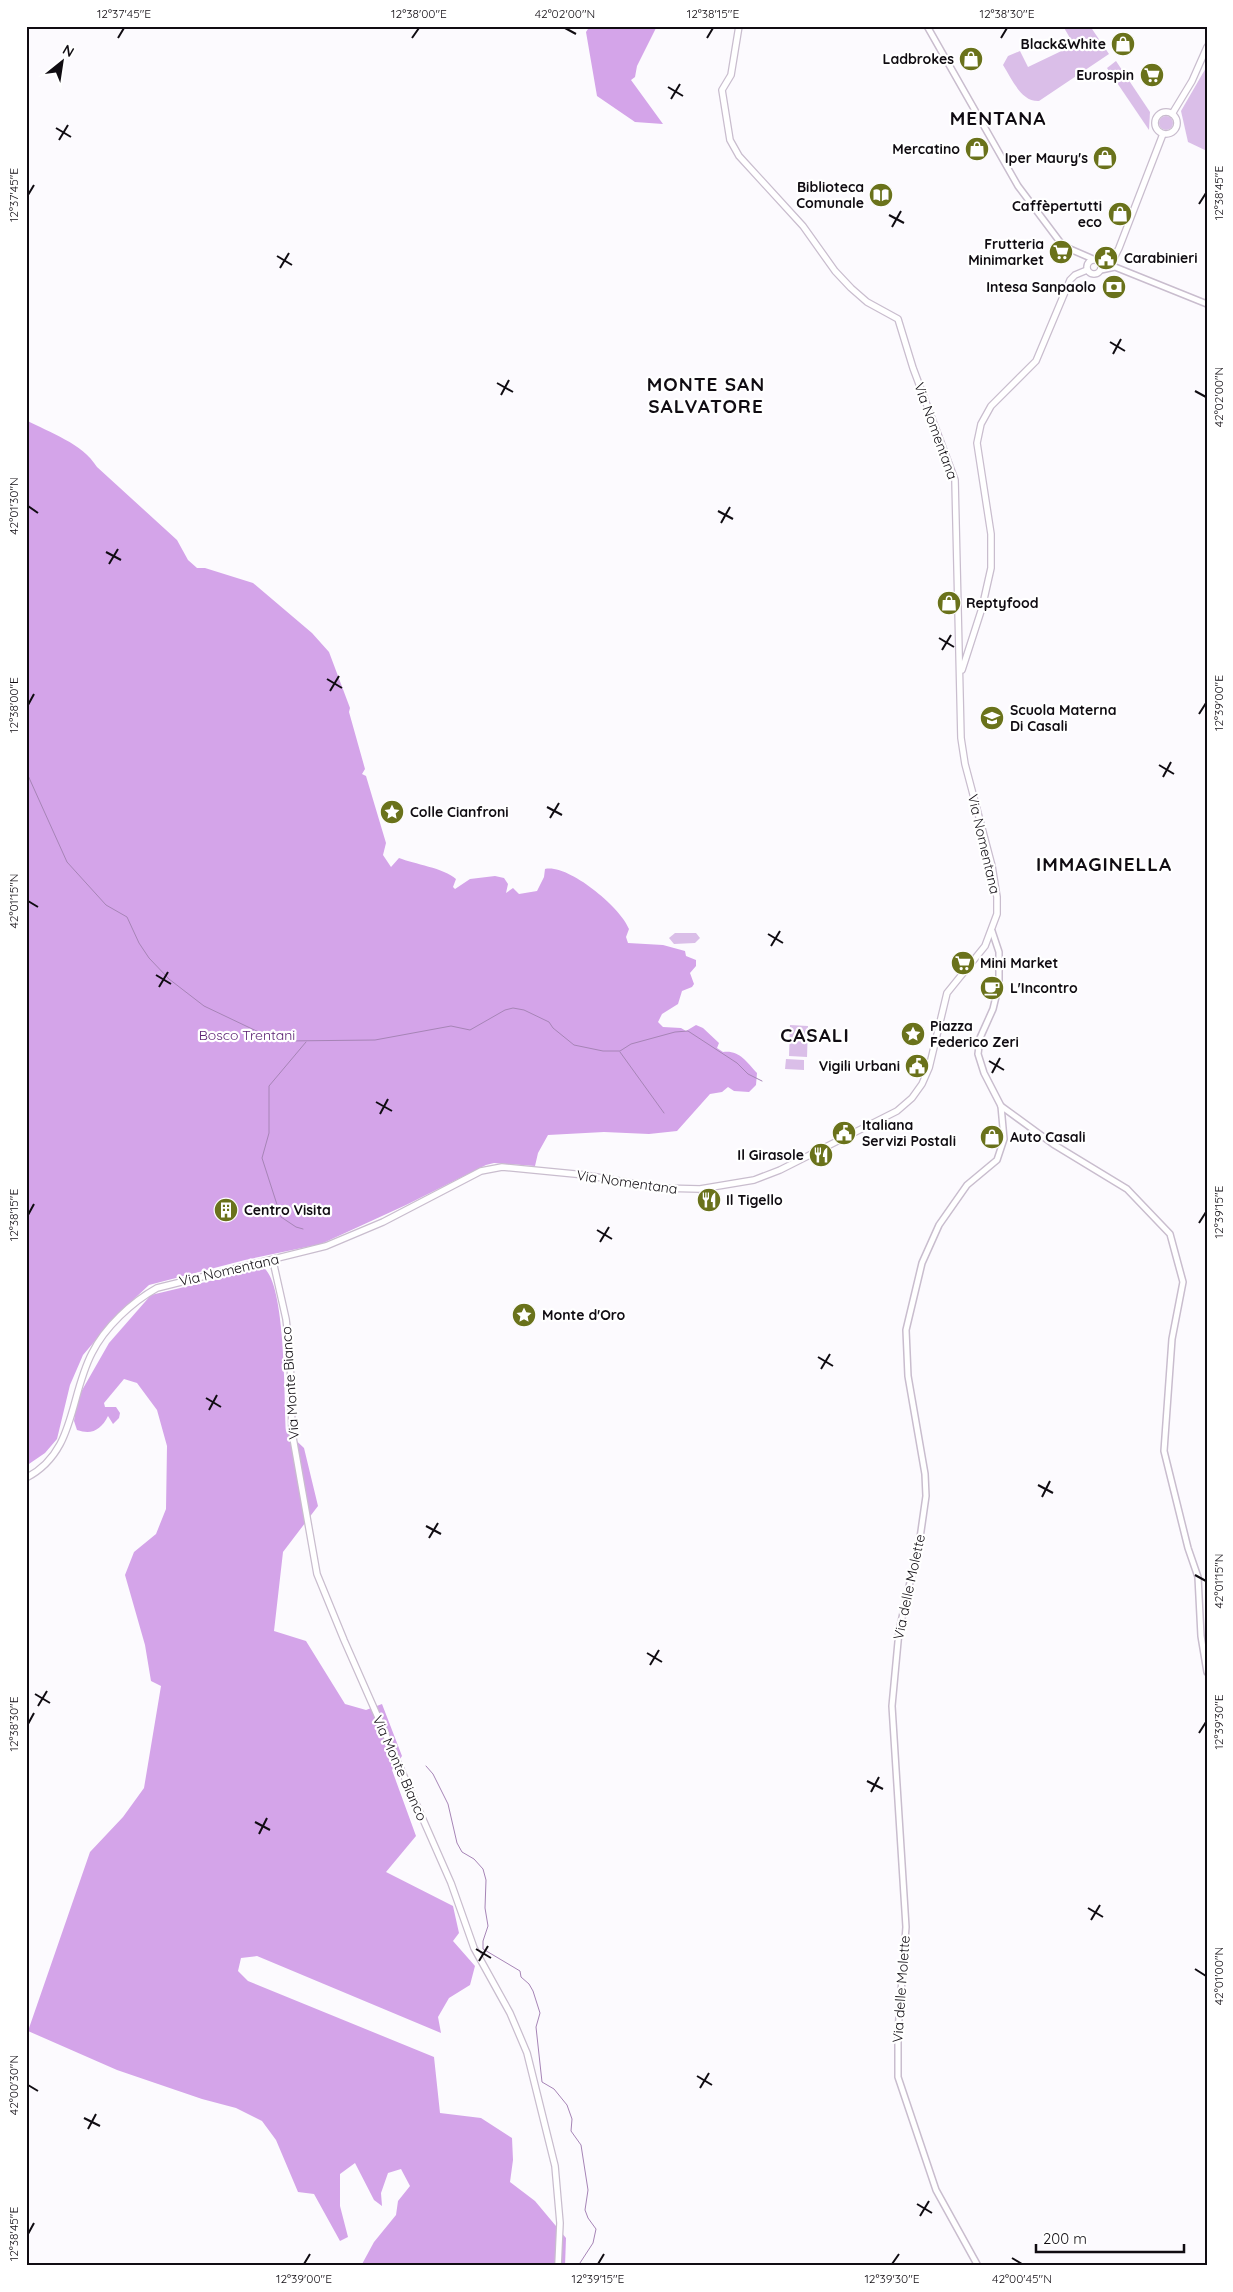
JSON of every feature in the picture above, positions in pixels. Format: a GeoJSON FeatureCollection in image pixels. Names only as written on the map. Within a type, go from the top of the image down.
{"type":"FeatureCollection","features":[{"type":"Feature","properties":{"kind":"main road","name":"Via Nomentana"},"geometry":{"type":"LineString","coordinates":[[26,1478],[47,1464],[55,1454],[97,1343],[138,1300],[168,1284],[273,1261],[338,1241],[383,1222],[481,1171],[496,1167],[585,1175],[667,1189],[700,1190],[754,1180],[805,1158],[897,1111],[912,1098],[922,1084],[929,1068],[947,993],[974,961],[992,931],[997,914],[997,897],[992,866],[965,764],[961,728],[955,480],[913,368],[898,319],[867,302],[835,271],[803,226],[739,156],[730,140],[722,90],[731,75],[739,26]]}},
{"type":"Feature","properties":{"kind":"main road"},"geometry":{"type":"LineString","coordinates":[[1172,114],[1190,84],[1207,47]]}},
{"type":"Feature","properties":{"kind":"main road"},"geometry":{"type":"LineString","coordinates":[[1162,112],[1172,114],[1176,119],[1175,129],[1171,133],[1163,134],[1156,128],[1155,118],[1162,112]]}},
{"type":"Feature","properties":{"kind":"main road"},"geometry":{"type":"LineString","coordinates":[[959,682],[967,650],[986,595],[990,568],[991,534],[981,473],[978,434],[991,406],[1036,361],[1070,280],[1075,275],[1087,270],[1096,274],[1101,267],[1113,260],[1163,134]]}},
{"type":"Feature","properties":{"kind":"main road"},"geometry":{"type":"LineString","coordinates":[[1087,270],[1088,263],[1093,259],[1098,261],[1101,267]]}},
{"type":"Feature","properties":{"kind":"main road","name":"Via Monte Bianco"},"geometry":{"type":"LineString","coordinates":[[273,1261],[286,1319],[290,1353],[292,1432],[317,1574],[451,1883],[474,1948],[510,2013],[527,2054],[556,2166],[560,2223],[558,2266]]}},
{"type":"Feature","properties":{"kind":"street"},"geometry":{"type":"LineString","coordinates":[[927,26],[1018,186],[1063,246],[1093,259]]}},
{"type":"Feature","properties":{"kind":"street"},"geometry":{"type":"LineString","coordinates":[[1101,267],[1115,267],[1207,304]]}},
{"type":"Feature","properties":{"kind":"street","name":"Via delle Molette"},"geometry":{"type":"LineString","coordinates":[[978,2266],[936,2190],[898,2073],[898,2031],[906,1927],[892,1706],[899,1631],[920,1538],[926,1496],[925,1474],[908,1376],[906,1330],[922,1263],[939,1225],[967,1185],[994,1163],[999,1156],[1005,1134],[1001,1106],[984,1073],[978,1054],[980,1038],[993,1009],[999,984],[999,952],[992,931]]}},
{"type":"Feature","properties":{"kind":"street"},"geometry":{"type":"LineString","coordinates":[[1001,1106],[1054,1144],[1128,1190],[1170,1234],[1183,1282],[1172,1339],[1164,1448],[1188,1548],[1198,1577],[1201,1636],[1207,1672]]}},
{"type":"Feature","properties":{"kind":"shaded area"},"geometry":{"type":"Polygon","coordinates":[[[1063,26],[1090,26],[1109,54],[1039,101],[1027,98],[1018,89],[1003,65],[1008,56],[1020,51],[1028,67],[1074,45],[1063,26]]]}},
{"type":"Feature","properties":{"kind":"shaded area"},"geometry":{"type":"Polygon","coordinates":[[[1116,61],[1150,112],[1149,130],[1107,68],[1116,61]]]}},
{"type":"Feature","properties":{"kind":"shaded area"},"geometry":{"type":"Polygon","coordinates":[[[1207,66],[1207,151],[1188,142],[1181,111],[1207,66]]]}},
{"type":"Feature","properties":{"kind":"shaded area"},"geometry":{"type":"Polygon","coordinates":[[[1163,116],[1169,116],[1173,123],[1169,130],[1163,130],[1159,126],[1159,120],[1163,116]]]}},
{"type":"Feature","properties":{"kind":"shaded area"},"geometry":{"type":"Polygon","coordinates":[[[675,933],[696,933],[700,938],[695,943],[674,944],[669,938],[675,933]]]}},
{"type":"Feature","properties":{"kind":"shaded area"},"geometry":{"type":"Polygon","coordinates":[[[790,1025],[808,1026],[807,1057],[789,1056],[790,1025]]]}},
{"type":"Feature","properties":{"kind":"shaded area"},"geometry":{"type":"Polygon","coordinates":[[[786,1059],[804,1060],[804,1070],[785,1069],[786,1059]]]}},
{"type":"Feature","properties":{"kind":"green space"},"geometry":{"type":"Polygon","coordinates":[[[590,26],[657,26],[637,66],[635,77],[631,80],[663,124],[635,122],[597,96],[586,32],[590,26]]]}},
{"type":"Feature","properties":{"kind":"green space","name":"Bosco Trentani"},"geometry":{"type":"Polygon","coordinates":[[[26,420],[65,439],[83,451],[97,467],[177,540],[188,560],[197,568],[205,568],[253,583],[312,633],[329,652],[350,708],[349,712],[365,769],[362,774],[366,776],[386,843],[383,855],[391,867],[399,858],[437,869],[456,879],[453,887],[455,889],[470,879],[495,876],[504,878],[508,884],[506,893],[513,888],[519,894],[537,891],[544,877],[545,869],[555,869],[580,880],[605,899],[624,920],[629,929],[626,937],[628,943],[663,945],[685,951],[686,956],[696,960],[696,966],[690,973],[694,984],[692,987],[682,991],[678,1004],[662,1014],[658,1022],[663,1027],[681,1028],[686,1031],[696,1025],[703,1028],[719,1043],[717,1048],[723,1052],[738,1055],[757,1073],[756,1085],[749,1092],[734,1091],[728,1087],[722,1092],[710,1094],[677,1131],[649,1134],[604,1132],[548,1135],[538,1153],[535,1166],[494,1163],[486,1165],[406,1205],[321,1244],[245,1260],[149,1285],[117,1315],[83,1355],[70,1385],[57,1439],[45,1453],[26,1466],[26,420]]]}},
{"type":"Feature","properties":{"kind":"green space"},"geometry":{"type":"Polygon","coordinates":[[[264,1268],[271,1279],[280,1319],[286,1431],[304,1448],[318,1506],[283,1552],[274,1631],[306,1641],[345,1704],[366,1710],[382,1704],[402,1756],[392,1770],[416,1836],[386,1872],[453,1906],[459,1933],[453,1941],[475,1966],[470,1985],[449,1998],[438,2017],[441,2033],[257,1956],[241,1958],[238,1971],[248,1981],[434,2057],[440,2113],[481,2118],[512,2138],[513,2160],[510,2182],[535,2201],[566,2238],[565,2266],[361,2266],[374,2242],[396,2215],[398,2201],[410,2186],[401,2169],[388,2173],[381,2193],[382,2206],[374,2200],[355,2163],[340,2174],[340,2206],[348,2237],[340,2241],[314,2194],[298,2192],[276,2140],[262,2121],[236,2108],[202,2099],[117,2070],[28,2031],[90,1852],[123,1817],[144,1788],[161,1686],[151,1681],[145,1645],[125,1575],[134,1552],[156,1534],[166,1509],[167,1446],[157,1410],[137,1383],[124,1379],[104,1403],[105,1407],[116,1407],[120,1413],[119,1418],[113,1424],[108,1416],[99,1428],[87,1432],[77,1430],[74,1421],[77,1399],[109,1343],[151,1295],[264,1268]]]}},
{"type":"Feature","properties":{"kind":"waterway"},"geometry":{"type":"LineString","coordinates":[[26,771],[67,862],[106,905],[127,917],[139,943],[149,958],[169,979],[204,1006],[269,1037],[285,1041],[375,1040],[451,1026],[470,1030],[505,1010],[513,1008],[524,1010],[549,1022],[553,1028],[574,1045],[603,1051],[620,1051],[631,1044],[675,1032],[688,1031],[737,1063],[748,1074],[762,1081]]}},
{"type":"Feature","properties":{"kind":"waterway"},"geometry":{"type":"LineString","coordinates":[[303,1229],[296,1227],[281,1217],[262,1158],[269,1133],[269,1086],[306,1042]]}},
{"type":"Feature","properties":{"kind":"waterway"},"geometry":{"type":"LineString","coordinates":[[620,1052],[664,1113]]}},
{"type":"Feature","properties":{"kind":"waterway"},"geometry":{"type":"LineString","coordinates":[[426,1766],[433,1774],[448,1804],[457,1843],[462,1852],[474,1859],[483,1869],[486,1880],[485,1908],[488,1926],[483,1941],[483,1949],[520,1971],[521,1977],[529,1984],[533,1991],[540,2013],[536,2027],[542,2082],[554,2089],[567,2105],[572,2119],[571,2131],[581,2145],[588,2190],[585,2210],[596,2229],[593,2243],[578,2266]]}},
{"type":"Feature","properties":{"kind":"place","name":"Black&White"},"geometry":{"type":"Point","coordinates":[1123,44]}},
{"type":"Feature","properties":{"kind":"place","name":"Ladbrokes"},"geometry":{"type":"Point","coordinates":[971,59]}},
{"type":"Feature","properties":{"kind":"place","name":"Eurospin"},"geometry":{"type":"Point","coordinates":[1152,75]}},
{"type":"Feature","properties":{"kind":"place","name":"Mercatino"},"geometry":{"type":"Point","coordinates":[977,149]}},
{"type":"Feature","properties":{"kind":"place","name":"Iper Maury's"},"geometry":{"type":"Point","coordinates":[1105,158]}},
{"type":"Feature","properties":{"kind":"place","name":"Biblioteca Comunale"},"geometry":{"type":"Point","coordinates":[881,195]}},
{"type":"Feature","properties":{"kind":"place","name":"Caffèpertutti eco"},"geometry":{"type":"Point","coordinates":[1120,214]}},
{"type":"Feature","properties":{"kind":"place","name":"Frutteria Minimarket"},"geometry":{"type":"Point","coordinates":[1061,252]}},
{"type":"Feature","properties":{"kind":"place","name":"Carabinieri"},"geometry":{"type":"Point","coordinates":[1106,258]}},
{"type":"Feature","properties":{"kind":"place","name":"Intesa Sanpaolo"},"geometry":{"type":"Point","coordinates":[1114,287]}},
{"type":"Feature","properties":{"kind":"place","name":"Reptyfood"},"geometry":{"type":"Point","coordinates":[949,603]}},
{"type":"Feature","properties":{"kind":"place","name":"Scuola Materna Di Casali"},"geometry":{"type":"Point","coordinates":[992,718]}},
{"type":"Feature","properties":{"kind":"place","name":"Colle Cianfroni"},"geometry":{"type":"Point","coordinates":[392,812]}},
{"type":"Feature","properties":{"kind":"place","name":"Mini Market"},"geometry":{"type":"Point","coordinates":[963,963]}},
{"type":"Feature","properties":{"kind":"place","name":"L'Incontro"},"geometry":{"type":"Point","coordinates":[992,988]}},
{"type":"Feature","properties":{"kind":"place","name":"Piazza Federico Zeri"},"geometry":{"type":"Point","coordinates":[913,1034]}},
{"type":"Feature","properties":{"kind":"place","name":"Vigili Urbani"},"geometry":{"type":"Point","coordinates":[917,1066]}},
{"type":"Feature","properties":{"kind":"place","name":"Italiana Servizi Postali"},"geometry":{"type":"Point","coordinates":[844,1133]}},
{"type":"Feature","properties":{"kind":"place","name":"Auto Casali"},"geometry":{"type":"Point","coordinates":[992,1137]}},
{"type":"Feature","properties":{"kind":"place","name":"Il Girasole"},"geometry":{"type":"Point","coordinates":[821,1155]}},
{"type":"Feature","properties":{"kind":"place","name":"Il Tigello"},"geometry":{"type":"Point","coordinates":[709,1200]}},
{"type":"Feature","properties":{"kind":"place","name":"Centro Visita"},"geometry":{"type":"Point","coordinates":[226,1210]}},
{"type":"Feature","properties":{"kind":"place","name":"Monte d'Oro"},"geometry":{"type":"Point","coordinates":[524,1315]}},
{"type":"Feature","properties":{"kind":"district","name":"MENTANA"},"geometry":{"type":"Point","coordinates":[998,118]}},
{"type":"Feature","properties":{"kind":"district","name":"MONTE SAN SALVATORE"},"geometry":{"type":"Point","coordinates":[706,395]}},
{"type":"Feature","properties":{"kind":"district","name":"IMMAGINELLA"},"geometry":{"type":"Point","coordinates":[1104,864]}},
{"type":"Feature","properties":{"kind":"district","name":"CASALI"},"geometry":{"type":"Point","coordinates":[815,1035]}}]}
